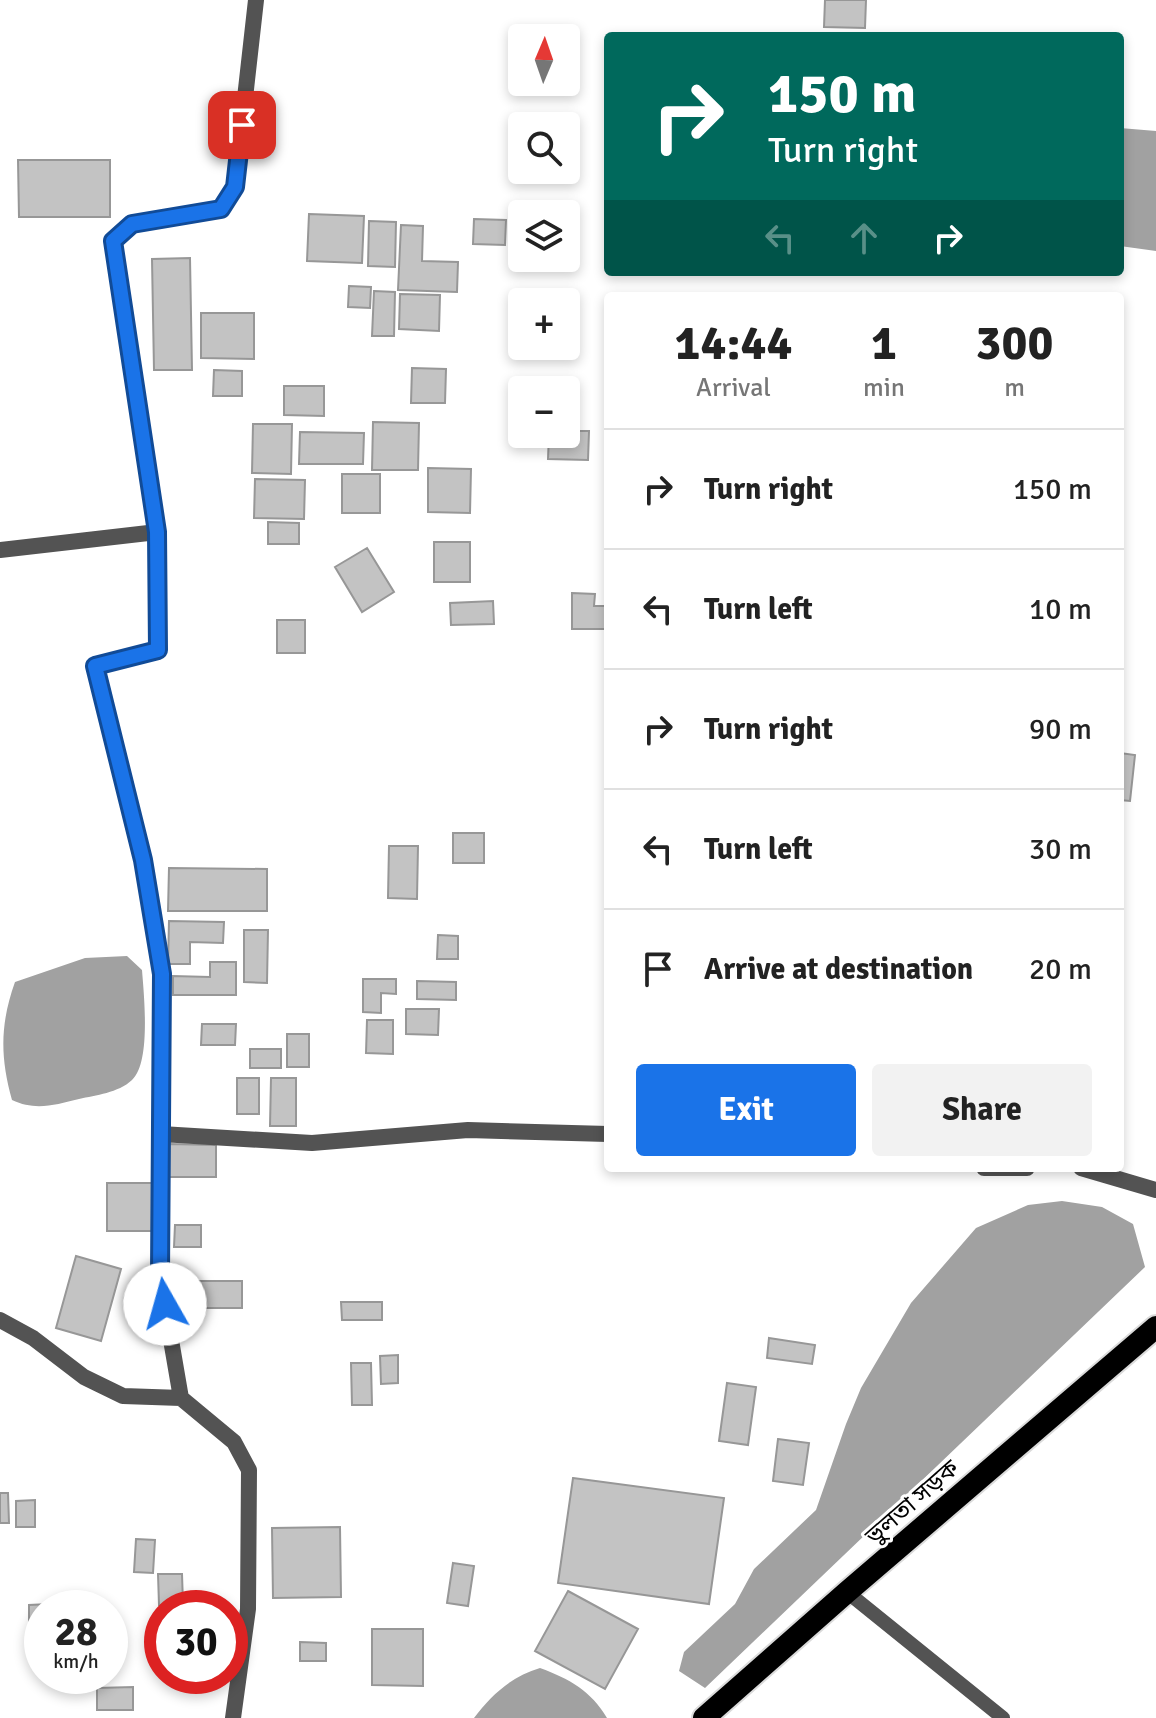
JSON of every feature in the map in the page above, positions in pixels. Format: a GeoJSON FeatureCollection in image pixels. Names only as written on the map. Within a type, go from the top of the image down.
{"type":"FeatureCollection","features":[{"type":"Feature","properties":{"kind":"highway","name":"ভুলতা সড়ক"},"geometry":{"type":"LineString","coordinates":[[704,1718],[1156,1327]]}},
{"type":"Feature","properties":{"kind":"street"},"geometry":{"type":"LineString","coordinates":[[181,1398],[160,1276],[162,974],[143,860],[95,666],[158,650],[157,532],[113,241],[132,224],[221,209],[235,187],[256,0]]}},
{"type":"Feature","properties":{"kind":"street"},"geometry":{"type":"LineString","coordinates":[[0,550],[157,532]]}},
{"type":"Feature","properties":{"kind":"street"},"geometry":{"type":"LineString","coordinates":[[161,1134],[312,1143],[468,1130],[604,1134]]}},
{"type":"Feature","properties":{"kind":"street"},"geometry":{"type":"LineString","coordinates":[[1095,1172],[1156,1190]]}},
{"type":"Feature","properties":{"kind":"street"},"geometry":{"type":"LineString","coordinates":[[0,1320],[33,1338],[84,1377],[123,1396],[181,1398],[234,1442],[249,1470],[248,1609],[233,1718]]}},
{"type":"Feature","properties":{"kind":"lane"},"geometry":{"type":"LineString","coordinates":[[847,1592],[1003,1718]]}},
{"type":"Feature","properties":{"kind":"shaded area"},"geometry":{"type":"Polygon","coordinates":[[[1124,128],[1156,131],[1156,251],[1124,247],[1124,128]]]}},
{"type":"Feature","properties":{"kind":"shaded area"},"geometry":{"type":"Polygon","coordinates":[[[127,956],[142,970],[145,1012],[142,1059],[132,1080],[107,1093],[53,1105],[37,1106],[12,1100],[3,1041],[15,982],[85,958],[127,956]]]}},
{"type":"Feature","properties":{"kind":"shaded area"},"geometry":{"type":"Polygon","coordinates":[[[1062,1201],[1102,1207],[1133,1224],[1145,1267],[705,1688],[679,1671],[684,1652],[735,1604],[754,1569],[816,1510],[861,1388],[911,1303],[976,1228],[1028,1205],[1062,1201]]]}},
{"type":"Feature","properties":{"kind":"shaded area"},"geometry":{"type":"Polygon","coordinates":[[[540,1668],[579,1687],[594,1700],[607,1718],[474,1718],[503,1687],[540,1668]]]}},
{"type":"Feature","properties":{"kind":"building"},"geometry":{"type":"Polygon","coordinates":[[[825,0],[866,0],[865,28],[824,27],[825,0]]]}},
{"type":"Feature","properties":{"kind":"building"},"geometry":{"type":"Polygon","coordinates":[[[18,160],[110,160],[110,217],[19,217],[18,160]]]}},
{"type":"Feature","properties":{"kind":"building"},"geometry":{"type":"Polygon","coordinates":[[[309,214],[364,216],[362,263],[307,261],[309,214]]]}},
{"type":"Feature","properties":{"kind":"building"},"geometry":{"type":"Polygon","coordinates":[[[474,219],[506,220],[505,245],[473,244],[474,219]]]}},
{"type":"Feature","properties":{"kind":"building"},"geometry":{"type":"Polygon","coordinates":[[[369,221],[396,222],[395,267],[368,266],[369,221]]]}},
{"type":"Feature","properties":{"kind":"building"},"geometry":{"type":"Polygon","coordinates":[[[401,225],[423,226],[422,261],[458,262],[457,292],[398,290],[401,225]]]}},
{"type":"Feature","properties":{"kind":"building"},"geometry":{"type":"Polygon","coordinates":[[[190,258],[192,370],[154,370],[152,259],[190,258]]]}},
{"type":"Feature","properties":{"kind":"building"},"geometry":{"type":"Polygon","coordinates":[[[349,286],[371,287],[370,308],[348,307],[349,286]]]}},
{"type":"Feature","properties":{"kind":"building"},"geometry":{"type":"Polygon","coordinates":[[[374,291],[395,292],[394,336],[372,336],[374,291]]]}},
{"type":"Feature","properties":{"kind":"building"},"geometry":{"type":"Polygon","coordinates":[[[400,294],[440,295],[439,331],[399,329],[400,294]]]}},
{"type":"Feature","properties":{"kind":"building"},"geometry":{"type":"Polygon","coordinates":[[[201,313],[254,313],[254,359],[201,358],[201,313]]]}},
{"type":"Feature","properties":{"kind":"building"},"geometry":{"type":"Polygon","coordinates":[[[412,368],[446,369],[445,403],[411,403],[412,368]]]}},
{"type":"Feature","properties":{"kind":"building"},"geometry":{"type":"Polygon","coordinates":[[[214,370],[242,371],[242,396],[213,396],[214,370]]]}},
{"type":"Feature","properties":{"kind":"building"},"geometry":{"type":"Polygon","coordinates":[[[284,386],[324,386],[324,416],[284,415],[284,386]]]}},
{"type":"Feature","properties":{"kind":"building"},"geometry":{"type":"Polygon","coordinates":[[[373,422],[419,423],[418,470],[372,470],[373,422]]]}},
{"type":"Feature","properties":{"kind":"building"},"geometry":{"type":"Polygon","coordinates":[[[253,424],[292,424],[291,474],[252,473],[253,424]]]}},
{"type":"Feature","properties":{"kind":"building"},"geometry":{"type":"Polygon","coordinates":[[[580,431],[589,431],[588,460],[548,459],[548,448],[580,448],[580,431]]]}},
{"type":"Feature","properties":{"kind":"building"},"geometry":{"type":"Polygon","coordinates":[[[300,432],[364,433],[363,464],[299,464],[300,432]]]}},
{"type":"Feature","properties":{"kind":"building"},"geometry":{"type":"Polygon","coordinates":[[[428,468],[471,469],[470,513],[428,512],[428,468]]]}},
{"type":"Feature","properties":{"kind":"building"},"geometry":{"type":"Polygon","coordinates":[[[342,474],[380,474],[380,513],[342,513],[342,474]]]}},
{"type":"Feature","properties":{"kind":"building"},"geometry":{"type":"Polygon","coordinates":[[[255,479],[305,480],[304,519],[254,518],[255,479]]]}},
{"type":"Feature","properties":{"kind":"building"},"geometry":{"type":"Polygon","coordinates":[[[268,522],[299,523],[299,544],[268,544],[268,522]]]}},
{"type":"Feature","properties":{"kind":"building"},"geometry":{"type":"Polygon","coordinates":[[[434,542],[470,542],[470,582],[434,582],[434,542]]]}},
{"type":"Feature","properties":{"kind":"building"},"geometry":{"type":"Polygon","coordinates":[[[367,548],[394,592],[362,612],[335,567],[367,548]]]}},
{"type":"Feature","properties":{"kind":"building"},"geometry":{"type":"Polygon","coordinates":[[[572,593],[595,594],[594,606],[604,606],[604,629],[572,629],[572,593]]]}},
{"type":"Feature","properties":{"kind":"building"},"geometry":{"type":"Polygon","coordinates":[[[493,601],[494,624],[451,625],[450,603],[493,601]]]}},
{"type":"Feature","properties":{"kind":"building"},"geometry":{"type":"Polygon","coordinates":[[[277,620],[305,620],[305,653],[277,653],[277,620]]]}},
{"type":"Feature","properties":{"kind":"building"},"geometry":{"type":"Polygon","coordinates":[[[1124,754],[1135,755],[1130,801],[1124,800],[1124,754]]]}},
{"type":"Feature","properties":{"kind":"building"},"geometry":{"type":"Polygon","coordinates":[[[453,833],[484,833],[484,863],[453,863],[453,833]]]}},
{"type":"Feature","properties":{"kind":"building"},"geometry":{"type":"Polygon","coordinates":[[[389,846],[418,846],[417,899],[388,898],[389,846]]]}},
{"type":"Feature","properties":{"kind":"building"},"geometry":{"type":"Polygon","coordinates":[[[169,868],[267,869],[267,911],[168,911],[169,868]]]}},
{"type":"Feature","properties":{"kind":"building"},"geometry":{"type":"Polygon","coordinates":[[[169,921],[224,922],[223,943],[190,942],[190,964],[168,964],[169,921]]]}},
{"type":"Feature","properties":{"kind":"building"},"geometry":{"type":"Polygon","coordinates":[[[244,930],[268,930],[267,983],[244,982],[244,930]]]}},
{"type":"Feature","properties":{"kind":"building"},"geometry":{"type":"Polygon","coordinates":[[[438,935],[458,936],[458,959],[437,959],[438,935]]]}},
{"type":"Feature","properties":{"kind":"building"},"geometry":{"type":"Polygon","coordinates":[[[210,962],[236,962],[236,995],[173,995],[173,976],[210,977],[210,962]]]}},
{"type":"Feature","properties":{"kind":"building"},"geometry":{"type":"Polygon","coordinates":[[[363,979],[396,979],[396,994],[381,993],[381,1013],[363,1012],[363,979]]]}},
{"type":"Feature","properties":{"kind":"building"},"geometry":{"type":"Polygon","coordinates":[[[417,981],[456,982],[456,1000],[417,999],[417,981]]]}},
{"type":"Feature","properties":{"kind":"building"},"geometry":{"type":"Polygon","coordinates":[[[406,1009],[439,1009],[438,1035],[406,1034],[406,1009]]]}},
{"type":"Feature","properties":{"kind":"building"},"geometry":{"type":"Polygon","coordinates":[[[367,1020],[393,1020],[393,1054],[366,1053],[367,1020]]]}},
{"type":"Feature","properties":{"kind":"building"},"geometry":{"type":"Polygon","coordinates":[[[202,1024],[236,1024],[235,1045],[201,1045],[202,1024]]]}},
{"type":"Feature","properties":{"kind":"building"},"geometry":{"type":"Polygon","coordinates":[[[287,1034],[309,1034],[309,1067],[287,1067],[287,1034]]]}},
{"type":"Feature","properties":{"kind":"building"},"geometry":{"type":"Polygon","coordinates":[[[250,1049],[281,1049],[281,1068],[250,1068],[250,1049]]]}},
{"type":"Feature","properties":{"kind":"building"},"geometry":{"type":"Polygon","coordinates":[[[237,1078],[259,1078],[259,1114],[237,1114],[237,1078]]]}},
{"type":"Feature","properties":{"kind":"building"},"geometry":{"type":"Polygon","coordinates":[[[271,1078],[296,1078],[296,1126],[270,1126],[271,1078]]]}},
{"type":"Feature","properties":{"kind":"building"},"geometry":{"type":"Polygon","coordinates":[[[169,1144],[216,1145],[216,1177],[168,1177],[169,1144]]]}},
{"type":"Feature","properties":{"kind":"building"},"geometry":{"type":"Polygon","coordinates":[[[107,1183],[153,1183],[153,1231],[107,1231],[107,1183]]]}},
{"type":"Feature","properties":{"kind":"building"},"geometry":{"type":"Polygon","coordinates":[[[175,1225],[201,1225],[201,1247],[174,1247],[175,1225]]]}},
{"type":"Feature","properties":{"kind":"building"},"geometry":{"type":"Polygon","coordinates":[[[76,1256],[121,1269],[101,1341],[56,1328],[76,1256]]]}},
{"type":"Feature","properties":{"kind":"building"},"geometry":{"type":"Polygon","coordinates":[[[190,1281],[242,1281],[242,1308],[190,1308],[190,1281]]]}},
{"type":"Feature","properties":{"kind":"building"},"geometry":{"type":"Polygon","coordinates":[[[341,1302],[382,1302],[382,1320],[342,1320],[341,1302]]]}},
{"type":"Feature","properties":{"kind":"building"},"geometry":{"type":"Polygon","coordinates":[[[769,1338],[815,1345],[812,1364],[767,1358],[769,1338]]]}},
{"type":"Feature","properties":{"kind":"building"},"geometry":{"type":"Polygon","coordinates":[[[398,1355],[398,1383],[381,1384],[380,1356],[398,1355]]]}},
{"type":"Feature","properties":{"kind":"building"},"geometry":{"type":"Polygon","coordinates":[[[351,1363],[371,1363],[372,1405],[352,1405],[351,1363]]]}},
{"type":"Feature","properties":{"kind":"building"},"geometry":{"type":"Polygon","coordinates":[[[727,1383],[756,1387],[748,1445],[719,1441],[727,1383]]]}},
{"type":"Feature","properties":{"kind":"building"},"geometry":{"type":"Polygon","coordinates":[[[778,1439],[809,1443],[803,1485],[773,1481],[778,1439]]]}},
{"type":"Feature","properties":{"kind":"building"},"geometry":{"type":"Polygon","coordinates":[[[573,1478],[724,1498],[709,1604],[558,1583],[573,1478]]]}},
{"type":"Feature","properties":{"kind":"building"},"geometry":{"type":"Polygon","coordinates":[[[0,1493],[8,1493],[9,1523],[0,1523],[0,1493]]]}},
{"type":"Feature","properties":{"kind":"building"},"geometry":{"type":"Polygon","coordinates":[[[35,1500],[35,1527],[16,1527],[16,1501],[35,1500]]]}},
{"type":"Feature","properties":{"kind":"building"},"geometry":{"type":"Polygon","coordinates":[[[340,1527],[341,1597],[273,1598],[272,1528],[340,1527]]]}},
{"type":"Feature","properties":{"kind":"building"},"geometry":{"type":"Polygon","coordinates":[[[136,1539],[155,1540],[153,1573],[134,1572],[136,1539]]]}},
{"type":"Feature","properties":{"kind":"building"},"geometry":{"type":"Polygon","coordinates":[[[453,1563],[474,1566],[468,1606],[447,1603],[453,1563]]]}},
{"type":"Feature","properties":{"kind":"building"},"geometry":{"type":"Polygon","coordinates":[[[158,1574],[182,1574],[183,1590],[159,1590],[158,1574]]]}},
{"type":"Feature","properties":{"kind":"building"},"geometry":{"type":"Polygon","coordinates":[[[568,1591],[638,1629],[605,1689],[535,1651],[568,1591]]]}},
{"type":"Feature","properties":{"kind":"building"},"geometry":{"type":"Polygon","coordinates":[[[372,1629],[423,1629],[423,1686],[372,1685],[372,1629]]]}},
{"type":"Feature","properties":{"kind":"building"},"geometry":{"type":"Polygon","coordinates":[[[300,1642],[326,1643],[326,1661],[300,1661],[300,1642]]]}},
{"type":"Feature","properties":{"kind":"building"},"geometry":{"type":"Polygon","coordinates":[[[128,1687],[133,1687],[133,1710],[97,1710],[97,1694],[128,1694],[128,1687]]]}},
{"type":"Feature","properties":{"kind":"route"},"geometry":{"type":"LineString","coordinates":[[165,1304],[160,1276],[162,974],[143,860],[95,666],[158,650],[157,532],[113,241],[132,224],[221,209],[235,187],[242,125]]}}]}
